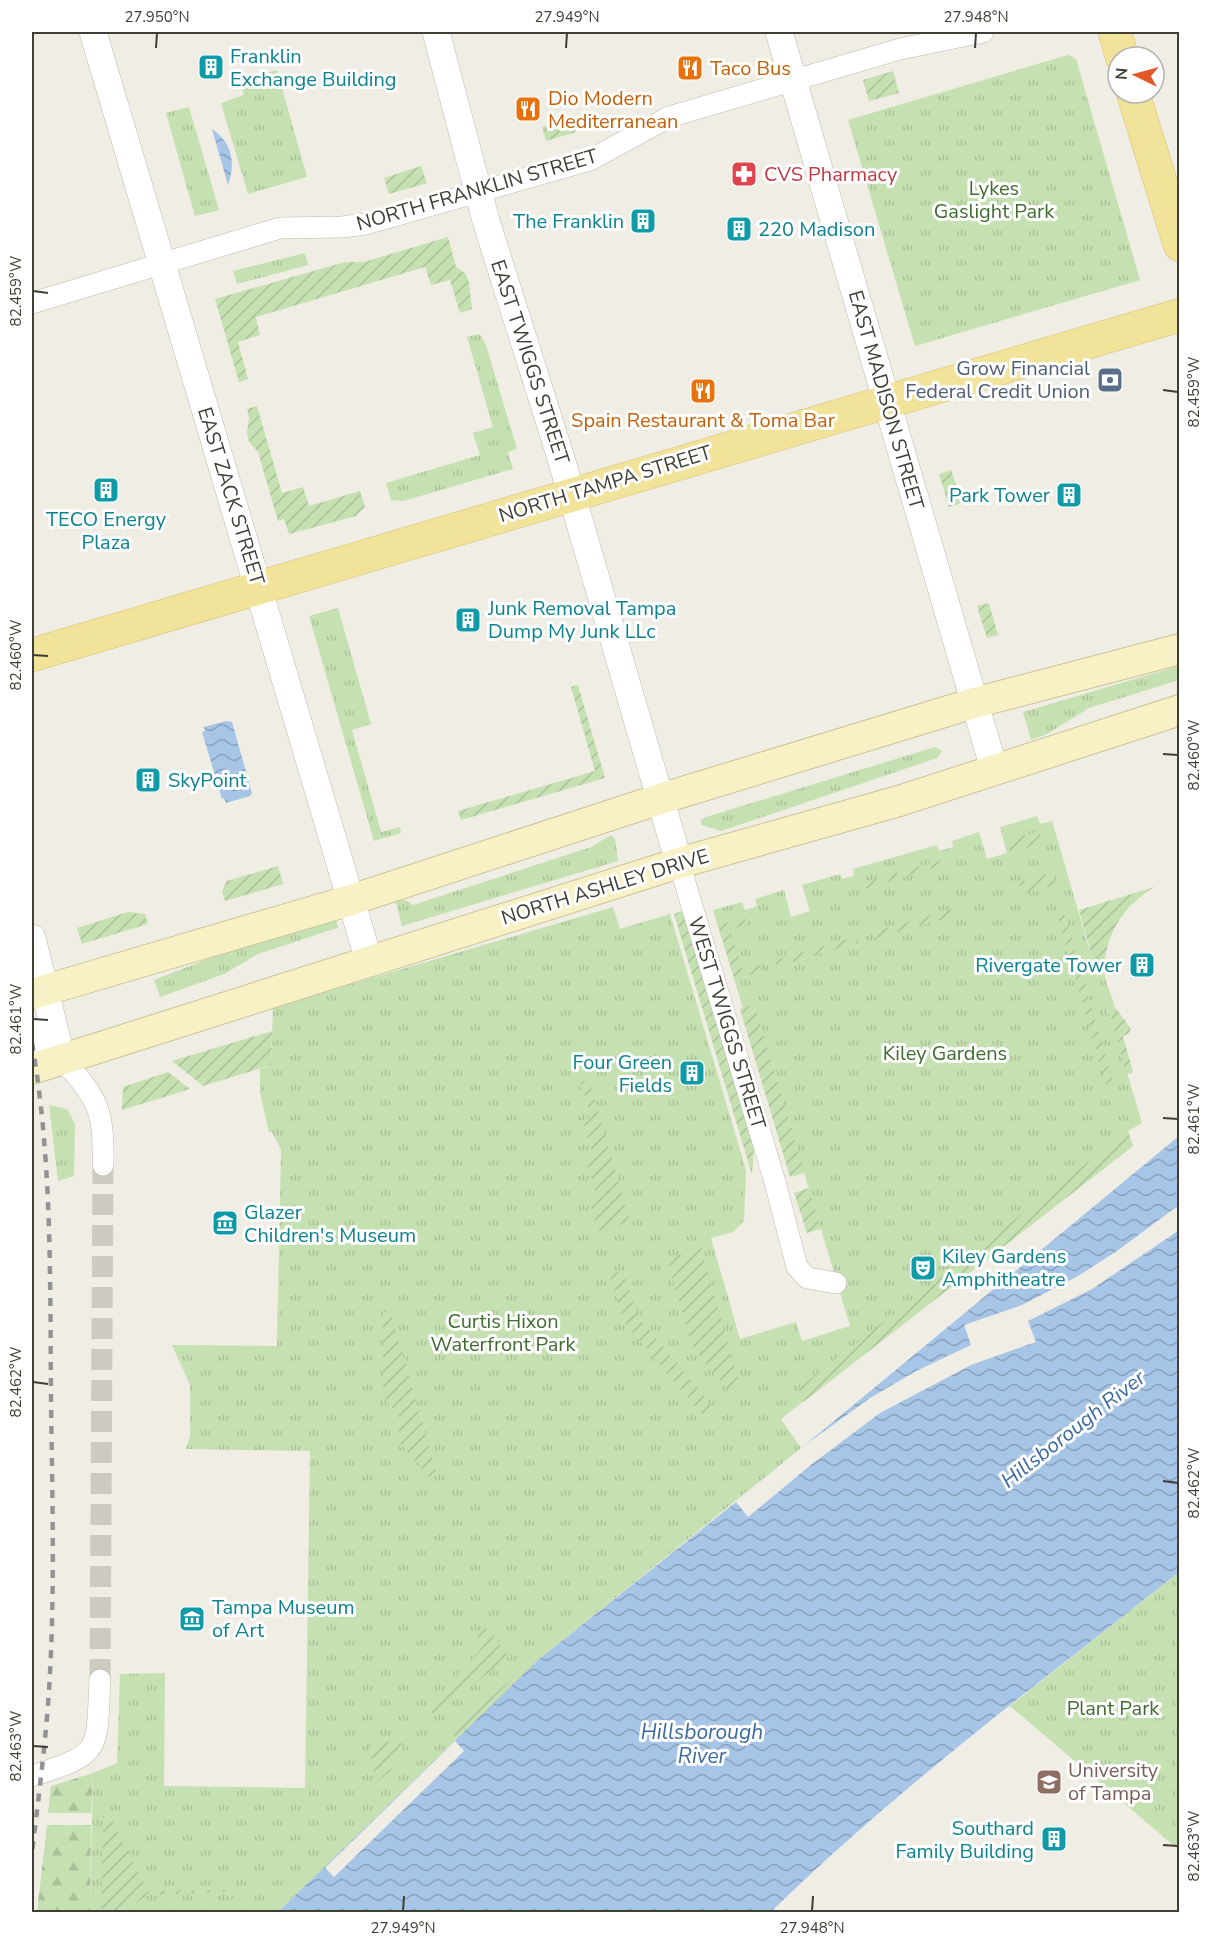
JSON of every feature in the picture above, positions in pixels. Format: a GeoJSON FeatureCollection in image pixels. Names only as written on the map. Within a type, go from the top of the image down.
{"type":"FeatureCollection","features":[{"type":"Feature","properties":{"kind":"main road"},"geometry":{"type":"LineString","coordinates":[[1137,105],[1179,245]]}},
{"type":"Feature","properties":{"kind":"main road","name":"NORTH TAMPA STREET"},"geometry":{"type":"LineString","coordinates":[[32,655],[1179,315]]}},
{"type":"Feature","properties":{"kind":"main road"},"geometry":{"type":"LineString","coordinates":[[38,992],[351,900],[660,800],[974,703],[1179,649]]}},
{"type":"Feature","properties":{"kind":"main road","name":"NORTH ASHLEY DRIVE"},"geometry":{"type":"LineString","coordinates":[[32,1069],[679,863],[899,801],[1179,710]]}},
{"type":"Feature","properties":{"kind":"street","name":"EAST ZACK STREET"},"geometry":{"type":"LineString","coordinates":[[93,32],[369,961]]}},
{"type":"Feature","properties":{"kind":"street","name":"EAST TWIGGS STREET"},"geometry":{"type":"LineString","coordinates":[[436,32],[512,310],[572,494],[679,863]]}},
{"type":"Feature","properties":{"kind":"street","name":"EAST MADISON STREET"},"geometry":{"type":"LineString","coordinates":[[779,32],[994,769]]}},
{"type":"Feature","properties":{"kind":"street","name":"NORTH FRANKLIN STREET"},"geometry":{"type":"LineString","coordinates":[[32,303],[280,228],[354,226],[584,162],[617,148],[669,117],[916,45],[983,32]]}},
{"type":"Feature","properties":{"kind":"street","name":"WEST TWIGGS STREET"},"geometry":{"type":"LineString","coordinates":[[679,863],[775,1182],[797,1268],[807,1278],[836,1283]]}},
{"type":"Feature","properties":{"kind":"street"},"geometry":{"type":"LineString","coordinates":[[32,938],[38,992],[62,1059]]}},
{"type":"Feature","properties":{"kind":"street"},"geometry":{"type":"LineString","coordinates":[[32,1032],[88,1085],[99,1108],[103,1165]]}},
{"type":"Feature","properties":{"kind":"street"},"geometry":{"type":"LineString","coordinates":[[32,1776],[87,1755],[97,1734],[100,1680]]}},
{"type":"Feature","properties":{"kind":"green space","name":"Lykes Gaslight Park"},"geometry":{"type":"Polygon","coordinates":[[[1068,55],[1076,59],[1140,280],[915,346],[848,120],[1068,55]]]}},
{"type":"Feature","properties":{"kind":"green space"},"geometry":{"type":"Polygon","coordinates":[[[277,70],[307,177],[248,194],[221,103],[244,95],[240,80],[277,70]]]}},
{"type":"Feature","properties":{"kind":"green space"},"geometry":{"type":"Polygon","coordinates":[[[893,71],[899,93],[869,101],[863,80],[893,71]]]}},
{"type":"Feature","properties":{"kind":"green space"},"geometry":{"type":"Polygon","coordinates":[[[189,107],[219,210],[195,216],[166,113],[189,107]]]}},
{"type":"Feature","properties":{"kind":"green space"},"geometry":{"type":"Polygon","coordinates":[[[560,122],[562,131],[575,128],[576,132],[546,141],[542,127],[560,122]]]}},
{"type":"Feature","properties":{"kind":"green space"},"geometry":{"type":"Polygon","coordinates":[[[421,166],[427,183],[389,194],[384,178],[421,166]]]}},
{"type":"Feature","properties":{"kind":"green space"},"geometry":{"type":"Polygon","coordinates":[[[448,237],[456,267],[466,274],[469,283],[472,309],[460,313],[450,280],[431,285],[425,267],[256,317],[260,335],[238,342],[248,379],[239,382],[215,299],[345,262],[364,262],[448,237]]]}},
{"type":"Feature","properties":{"kind":"green space"},"geometry":{"type":"Polygon","coordinates":[[[305,253],[308,265],[237,284],[233,271],[305,253]]]}},
{"type":"Feature","properties":{"kind":"green space"},"geometry":{"type":"Polygon","coordinates":[[[480,334],[486,345],[517,449],[508,452],[513,469],[403,501],[391,500],[386,483],[480,455],[473,433],[493,427],[467,337],[480,334]]]}},
{"type":"Feature","properties":{"kind":"green space"},"geometry":{"type":"Polygon","coordinates":[[[257,406],[282,493],[303,487],[309,506],[360,491],[365,507],[356,516],[289,534],[284,519],[278,521],[258,452],[249,442],[247,409],[257,406]]]}},
{"type":"Feature","properties":{"kind":"green space"},"geometry":{"type":"Polygon","coordinates":[[[951,470],[962,503],[949,507],[939,474],[951,470]]]}},
{"type":"Feature","properties":{"kind":"green space"},"geometry":{"type":"Polygon","coordinates":[[[989,603],[998,635],[987,638],[977,606],[989,603]]]}},
{"type":"Feature","properties":{"kind":"green space"},"geometry":{"type":"Polygon","coordinates":[[[338,608],[371,724],[352,730],[381,832],[400,827],[401,833],[374,841],[309,616],[338,608]]]}},
{"type":"Feature","properties":{"kind":"green space"},"geometry":{"type":"Polygon","coordinates":[[[1179,666],[1179,680],[1089,708],[1047,734],[1031,740],[1023,712],[1179,666]]]}},
{"type":"Feature","properties":{"kind":"green space"},"geometry":{"type":"Polygon","coordinates":[[[578,685],[605,778],[461,820],[458,811],[595,771],[571,687],[578,685]]]}},
{"type":"Feature","properties":{"kind":"green space"},"geometry":{"type":"Polygon","coordinates":[[[935,747],[942,751],[937,758],[721,831],[701,825],[701,820],[706,817],[935,747]]]}},
{"type":"Feature","properties":{"kind":"green space","name":"Curtis Hixon Waterfront Park"},"geometry":{"type":"Polygon","coordinates":[[[1037,816],[1040,824],[1052,821],[1098,979],[1105,978],[1115,1007],[1108,1009],[1142,1123],[1128,1131],[1133,1146],[781,1419],[801,1448],[538,1660],[278,1912],[90,1912],[93,1773],[117,1763],[120,1674],[165,1673],[164,1786],[305,1788],[310,1451],[186,1449],[190,1436],[190,1385],[172,1345],[277,1346],[281,1150],[272,1132],[269,1132],[260,1093],[260,1069],[271,1065],[273,1007],[613,907],[620,929],[670,914],[746,1170],[744,1221],[733,1232],[711,1238],[740,1339],[796,1322],[802,1341],[850,1326],[754,1005],[743,1008],[713,910],[742,902],[745,910],[757,906],[755,899],[784,890],[791,917],[810,911],[802,885],[840,874],[842,879],[854,876],[853,869],[937,845],[939,851],[953,847],[952,841],[979,832],[987,859],[1007,853],[1000,827],[1037,816]]]}},
{"type":"Feature","properties":{"kind":"green space"},"geometry":{"type":"Polygon","coordinates":[[[1039,831],[1042,843],[1010,853],[1007,841],[1039,831]]]}},
{"type":"Feature","properties":{"kind":"green space"},"geometry":{"type":"Polygon","coordinates":[[[611,835],[615,839],[618,861],[402,926],[395,899],[407,901],[413,905],[591,847],[611,835]]]}},
{"type":"Feature","properties":{"kind":"green space"},"geometry":{"type":"Polygon","coordinates":[[[942,860],[943,865],[861,890],[859,884],[942,860]]]}},
{"type":"Feature","properties":{"kind":"green space"},"geometry":{"type":"Polygon","coordinates":[[[278,866],[283,884],[225,901],[222,891],[227,881],[278,866]]]}},
{"type":"Feature","properties":{"kind":"green space"},"geometry":{"type":"Polygon","coordinates":[[[1052,873],[1055,885],[1022,894],[1019,882],[1052,873]]]}},
{"type":"Feature","properties":{"kind":"green space"},"geometry":{"type":"Polygon","coordinates":[[[1154,887],[1132,904],[1116,925],[1107,950],[1105,978],[1098,979],[1079,910],[1154,887]]]}},
{"type":"Feature","properties":{"kind":"green space"},"geometry":{"type":"Polygon","coordinates":[[[956,908],[958,915],[875,938],[873,932],[956,908]]]}},
{"type":"Feature","properties":{"kind":"green space"},"geometry":{"type":"Polygon","coordinates":[[[682,911],[754,1147],[752,1175],[674,914],[682,911]]]}},
{"type":"Feature","properties":{"kind":"green space"},"geometry":{"type":"Polygon","coordinates":[[[128,912],[145,914],[148,924],[82,944],[77,928],[128,912]]]}},
{"type":"Feature","properties":{"kind":"green space"},"geometry":{"type":"Polygon","coordinates":[[[1065,915],[1113,1082],[1106,1085],[1058,917],[1065,915]]]}},
{"type":"Feature","properties":{"kind":"green space"},"geometry":{"type":"Polygon","coordinates":[[[744,917],[747,924],[730,930],[743,970],[759,965],[761,971],[735,980],[718,926],[744,917]]]}},
{"type":"Feature","properties":{"kind":"green space"},"geometry":{"type":"Polygon","coordinates":[[[336,919],[338,928],[258,954],[224,974],[160,997],[154,980],[241,946],[336,919]]]}},
{"type":"Feature","properties":{"kind":"green space"},"geometry":{"type":"Polygon","coordinates":[[[858,936],[859,943],[777,966],[775,960],[858,936]]]}},
{"type":"Feature","properties":{"kind":"green space"},"geometry":{"type":"Polygon","coordinates":[[[754,1004],[805,1173],[790,1177],[740,1009],[754,1004]]]}},
{"type":"Feature","properties":{"kind":"green space"},"geometry":{"type":"Polygon","coordinates":[[[1115,1007],[1131,1029],[1123,1036],[1133,1072],[1127,1075],[1108,1008],[1115,1007]]]}},
{"type":"Feature","properties":{"kind":"green space"},"geometry":{"type":"Polygon","coordinates":[[[272,1031],[271,1065],[203,1086],[172,1061],[272,1031]]]}},
{"type":"Feature","properties":{"kind":"green space"},"geometry":{"type":"Polygon","coordinates":[[[168,1072],[190,1089],[122,1110],[123,1087],[168,1072]]]}},
{"type":"Feature","properties":{"kind":"green space"},"geometry":{"type":"Polygon","coordinates":[[[589,1079],[630,1222],[598,1231],[588,1197],[596,1194],[586,1158],[593,1156],[583,1120],[591,1117],[581,1082],[589,1079]]]}},
{"type":"Feature","properties":{"kind":"green space"},"geometry":{"type":"Polygon","coordinates":[[[49,1105],[67,1109],[75,1124],[74,1176],[58,1181],[49,1105]]]}},
{"type":"Feature","properties":{"kind":"green space"},"geometry":{"type":"Polygon","coordinates":[[[1128,1131],[1133,1146],[803,1402],[799,1388],[1128,1131]]]}},
{"type":"Feature","properties":{"kind":"green space"},"geometry":{"type":"Polygon","coordinates":[[[809,1188],[821,1229],[807,1233],[794,1193],[809,1188]]]}},
{"type":"Feature","properties":{"kind":"green space"},"geometry":{"type":"Polygon","coordinates":[[[701,1248],[740,1386],[731,1393],[692,1346],[667,1259],[701,1248]]]}},
{"type":"Feature","properties":{"kind":"green space"},"geometry":{"type":"Polygon","coordinates":[[[623,1271],[637,1315],[714,1409],[704,1417],[623,1321],[610,1274],[623,1271]]]}},
{"type":"Feature","properties":{"kind":"green space"},"geometry":{"type":"Polygon","coordinates":[[[390,1310],[437,1474],[431,1479],[399,1442],[399,1416],[383,1396],[383,1313],[390,1310]]]}},
{"type":"Feature","properties":{"kind":"green space","name":"Plant Park"},"geometry":{"type":"Polygon","coordinates":[[[1179,1572],[1179,1850],[1010,1706],[1179,1572]]]}},
{"type":"Feature","properties":{"kind":"green space"},"geometry":{"type":"Polygon","coordinates":[[[486,1628],[509,1656],[434,1716],[429,1710],[483,1646],[477,1635],[486,1628]]]}},
{"type":"Feature","properties":{"kind":"green space"},"geometry":{"type":"Polygon","coordinates":[[[537,1658],[538,1660],[459,1739],[451,1731],[537,1658]]]}},
{"type":"Feature","properties":{"kind":"green space"},"geometry":{"type":"Polygon","coordinates":[[[401,1739],[403,1753],[394,1756],[391,1770],[376,1783],[369,1745],[401,1739]]]}},
{"type":"Feature","properties":{"kind":"green space"},"geometry":{"type":"Polygon","coordinates":[[[93,1773],[91,1813],[48,1813],[51,1786],[93,1773]]]}},
{"type":"Feature","properties":{"kind":"green space"},"geometry":{"type":"Polygon","coordinates":[[[103,1816],[111,1818],[148,1891],[225,1890],[234,1897],[232,1900],[224,1892],[149,1895],[127,1908],[121,1908],[121,1912],[101,1912],[103,1816]]]}},
{"type":"Feature","properties":{"kind":"green space"},"geometry":{"type":"Polygon","coordinates":[[[47,1825],[91,1825],[90,1912],[37,1912],[47,1825]]]}},
{"type":"Feature","properties":{"kind":"water"},"geometry":{"type":"Polygon","coordinates":[[[212,129],[224,140],[231,154],[232,169],[228,185],[212,129]]]}},
{"type":"Feature","properties":{"kind":"water"},"geometry":{"type":"Polygon","coordinates":[[[226,721],[232,722],[252,793],[250,796],[226,803],[224,798],[222,799],[202,732],[205,731],[204,727],[226,721]]]}},
{"type":"Feature","properties":{"kind":"water","name":"Hillsborough River"},"geometry":{"type":"Polygon","coordinates":[[[1179,1136],[1179,1572],[919,1779],[819,1866],[771,1912],[278,1912],[538,1660],[736,1502],[1179,1136]]]}},
{"type":"Feature","properties":{"kind":"pier"},"geometry":{"type":"Polygon","coordinates":[[[1179,1205],[1179,1229],[1175,1233],[1092,1289],[1028,1321],[1036,1342],[971,1365],[880,1413],[812,1464],[748,1517],[736,1502],[801,1448],[870,1398],[916,1371],[971,1345],[964,1325],[1022,1305],[1078,1276],[1117,1251],[1179,1205]]]}},
{"type":"Feature","properties":{"kind":"pier"},"geometry":{"type":"Polygon","coordinates":[[[455,1741],[464,1751],[334,1877],[325,1868],[455,1741]]]}},
{"type":"Feature","properties":{"kind":"tunnel"},"geometry":{"type":"LineString","coordinates":[[100,1680],[103,1165]]}},
{"type":"Feature","properties":{"kind":"railway"},"geometry":{"type":"LineString","coordinates":[[32,1043],[39,1087],[49,1219],[53,1569],[49,1696],[32,1853]]}},
{"type":"Feature","properties":{"kind":"place","name":"Franklin Exchange Building"},"geometry":{"type":"Point","coordinates":[211,67]}},
{"type":"Feature","properties":{"kind":"place","name":"Taco Bus"},"geometry":{"type":"Point","coordinates":[690,68]}},
{"type":"Feature","properties":{"kind":"place","name":"Dio Modern Mediterranean"},"geometry":{"type":"Point","coordinates":[528,109]}},
{"type":"Feature","properties":{"kind":"place","name":"CVS Pharmacy"},"geometry":{"type":"Point","coordinates":[744,174]}},
{"type":"Feature","properties":{"kind":"place","name":"The Franklin"},"geometry":{"type":"Point","coordinates":[643,221]}},
{"type":"Feature","properties":{"kind":"place","name":"220 Madison"},"geometry":{"type":"Point","coordinates":[739,229]}},
{"type":"Feature","properties":{"kind":"place","name":"Grow Financial Federal Credit Union"},"geometry":{"type":"Point","coordinates":[1110,380]}},
{"type":"Feature","properties":{"kind":"place","name":"Spain Restaurant & Toma Bar"},"geometry":{"type":"Point","coordinates":[703,391]}},
{"type":"Feature","properties":{"kind":"place","name":"TECO Energy Plaza"},"geometry":{"type":"Point","coordinates":[106,490]}},
{"type":"Feature","properties":{"kind":"place","name":"Park Tower"},"geometry":{"type":"Point","coordinates":[1069,495]}},
{"type":"Feature","properties":{"kind":"place","name":"Junk Removal Tampa Dump My Junk LLc"},"geometry":{"type":"Point","coordinates":[468,620]}},
{"type":"Feature","properties":{"kind":"place","name":"SkyPoint"},"geometry":{"type":"Point","coordinates":[148,780]}},
{"type":"Feature","properties":{"kind":"place","name":"Rivergate Tower"},"geometry":{"type":"Point","coordinates":[1142,965]}},
{"type":"Feature","properties":{"kind":"place","name":"Four Green Fields"},"geometry":{"type":"Point","coordinates":[692,1073]}},
{"type":"Feature","properties":{"kind":"place","name":"Glazer Children's Museum"},"geometry":{"type":"Point","coordinates":[225,1223]}},
{"type":"Feature","properties":{"kind":"place","name":"Kiley Gardens Amphitheatre"},"geometry":{"type":"Point","coordinates":[923,1268]}},
{"type":"Feature","properties":{"kind":"place","name":"Tampa Museum of Art"},"geometry":{"type":"Point","coordinates":[192,1619]}},
{"type":"Feature","properties":{"kind":"place","name":"University of Tampa"},"geometry":{"type":"Point","coordinates":[1049,1782]}},
{"type":"Feature","properties":{"kind":"place","name":"Southard Family Building"},"geometry":{"type":"Point","coordinates":[1054,1839]}},
{"type":"Feature","properties":{"kind":"park label","name":"Kiley Gardens"},"geometry":{"type":"Point","coordinates":[945,1053]}}]}
